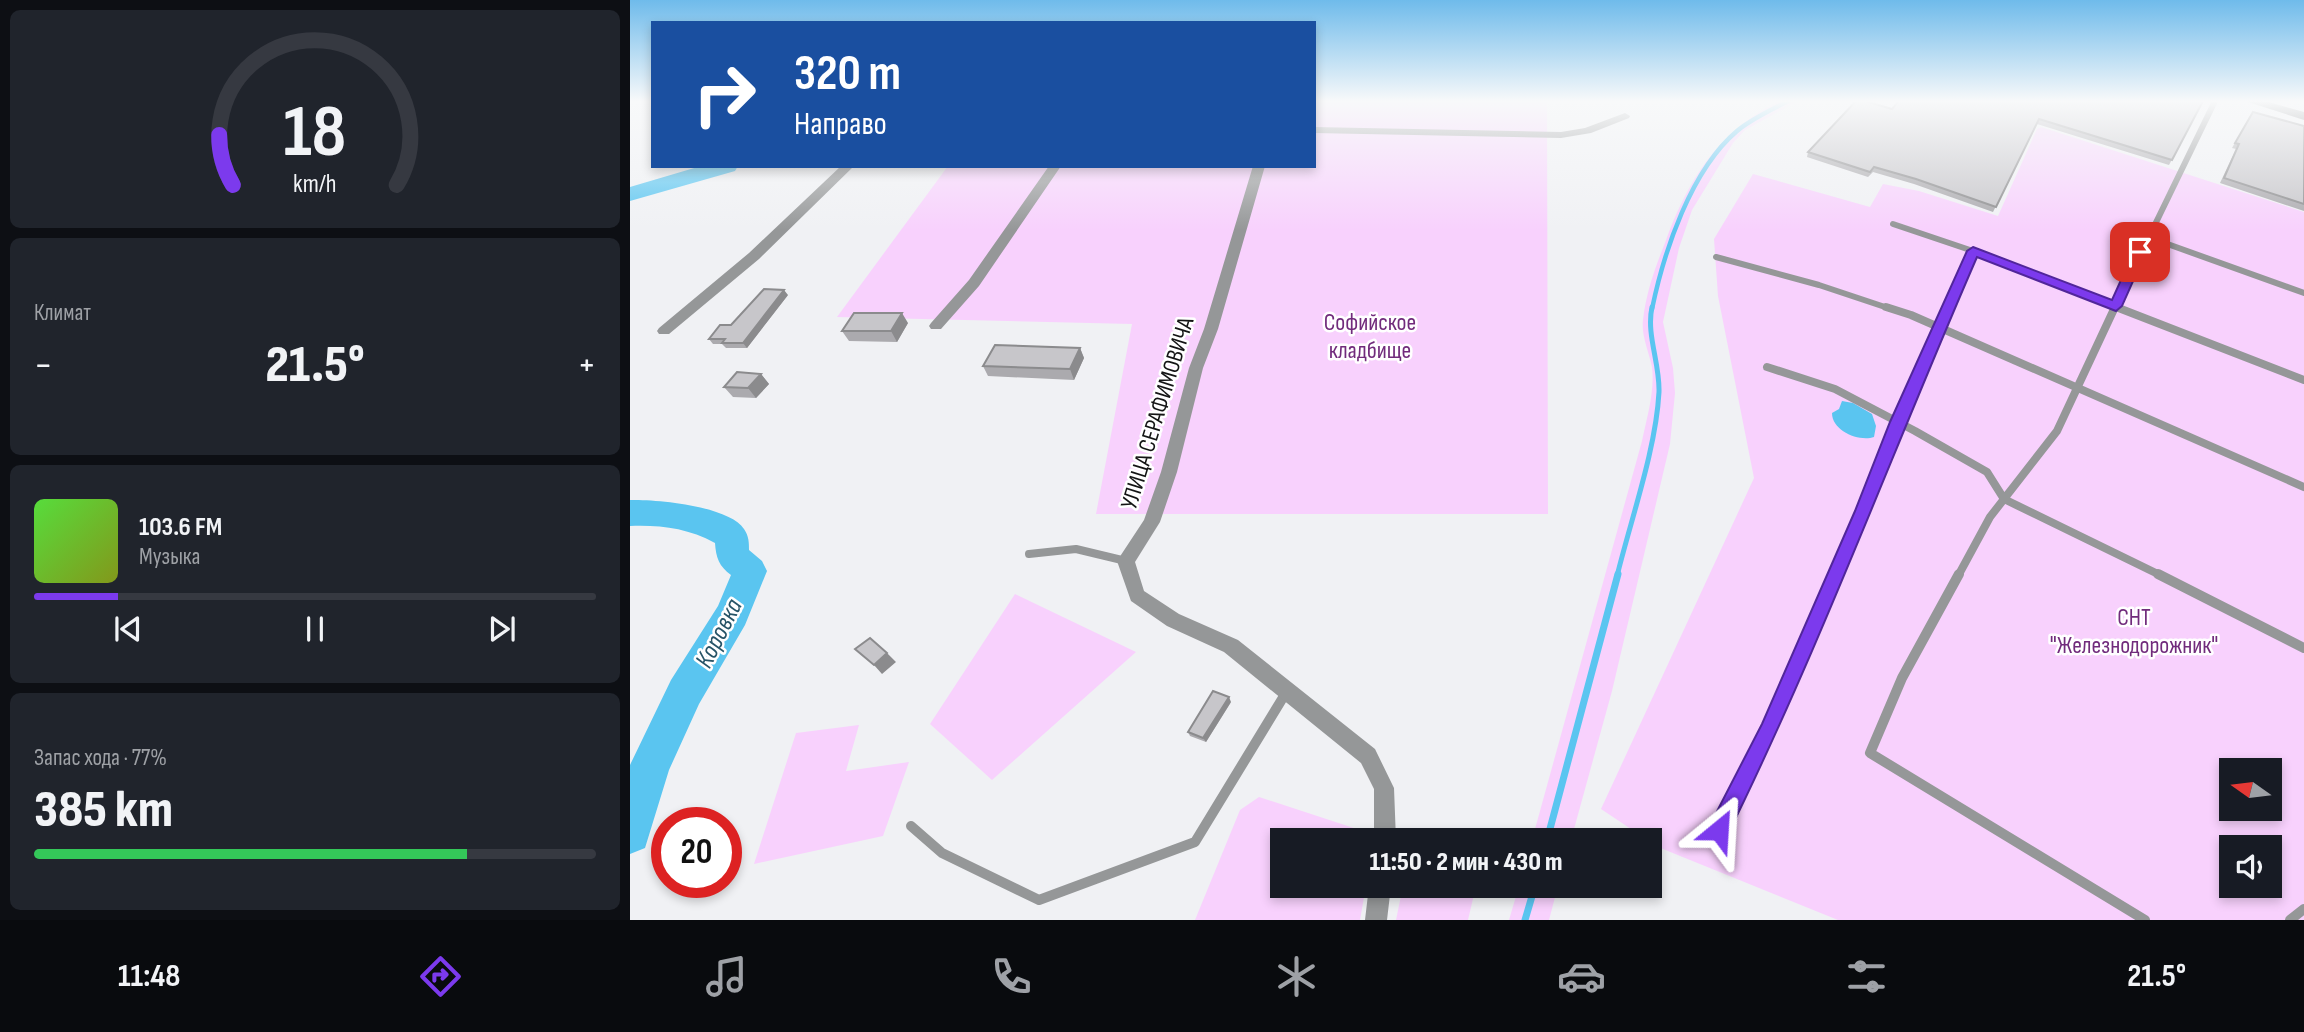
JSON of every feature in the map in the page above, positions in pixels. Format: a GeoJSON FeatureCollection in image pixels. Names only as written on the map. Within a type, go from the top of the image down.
{"type":"FeatureCollection","features":[{"type":"Feature","properties":{"kind":"street"},"geometry":{"type":"LineString","coordinates":[[664,331],[754,256],[846,168]]}},
{"type":"Feature","properties":{"kind":"street"},"geometry":{"type":"LineString","coordinates":[[936,326],[974,283],[1054,168]]}},
{"type":"Feature","properties":{"kind":"street","name":"УЛИЦА СЕРАФИМОВИЧА"},"geometry":{"type":"LineString","coordinates":[[1126,561],[1152,522],[1169,472],[1196,368],[1258,168]]}},
{"type":"Feature","properties":{"kind":"street"},"geometry":{"type":"LineString","coordinates":[[1126,561],[1137,596],[1173,621],[1231,646],[1368,756],[1384,788],[1385,828]]}},
{"type":"Feature","properties":{"kind":"street"},"geometry":{"type":"LineString","coordinates":[[1376,920],[1379,898]]}},
{"type":"Feature","properties":{"kind":"lane"},"geometry":{"type":"LineString","coordinates":[[2145,920],[1870,753],[1902,678],[1990,517],[2057,431],[2195,144]]}},
{"type":"Feature","properties":{"kind":"lane"},"geometry":{"type":"LineString","coordinates":[[1893,224],[1973,251],[2304,380]]}},
{"type":"Feature","properties":{"kind":"lane"},"geometry":{"type":"LineString","coordinates":[[2148,237],[2304,293]]}},
{"type":"Feature","properties":{"kind":"lane"},"geometry":{"type":"LineString","coordinates":[[1719,830],[1775,717],[1898,422],[1973,251]]}},
{"type":"Feature","properties":{"kind":"lane"},"geometry":{"type":"LineString","coordinates":[[1716,257],[1819,285],[1911,315],[2304,487]]}},
{"type":"Feature","properties":{"kind":"lane"},"geometry":{"type":"LineString","coordinates":[[1767,367],[1835,389],[1987,472],[2004,499],[2078,533],[2304,648]]}},
{"type":"Feature","properties":{"kind":"lane"},"geometry":{"type":"LineString","coordinates":[[1030,555],[1076,549],[1126,561]]}},
{"type":"Feature","properties":{"kind":"lane"},"geometry":{"type":"LineString","coordinates":[[911,826],[942,853],[1040,900],[1195,842],[1287,691]]}},
{"type":"Feature","properties":{"kind":"lane"},"geometry":{"type":"LineString","coordinates":[[2290,920],[2304,909]]}},
{"type":"Feature","properties":{"kind":"green space","name":"Софийское кладбище"},"geometry":{"type":"Polygon","coordinates":[[[1316,144],[1547,144],[1548,514],[1096,514],[1132,324],[837,317],[947,168],[1316,168],[1316,144]]]}},
{"type":"Feature","properties":{"kind":"green space"},"geometry":{"type":"Polygon","coordinates":[[[1721,144],[1732,144],[1692,210],[1679,248],[1663,322],[1673,368],[1675,393],[1670,444],[1612,691],[1574,828],[1535,828],[1648,413],[1653,376],[1644,338],[1646,300],[1674,220],[1695,179],[1721,144]]]}},
{"type":"Feature","properties":{"kind":"green space","name":"СНТ \"Железнодорожник\""},"geometry":{"type":"Polygon","coordinates":[[[2030,144],[2093,144],[2304,212],[2304,920],[1838,920],[1662,849],[1662,828],[1630,828],[1601,809],[1754,478],[1718,296],[1714,239],[1753,174],[1870,207],[1883,184],[1919,191],[1998,216],[2030,144]]]}},
{"type":"Feature","properties":{"kind":"green space"},"geometry":{"type":"Polygon","coordinates":[[[1015,594],[1136,652],[992,780],[930,724],[1015,594]]]}},
{"type":"Feature","properties":{"kind":"green space"},"geometry":{"type":"Polygon","coordinates":[[[859,725],[846,771],[909,762],[883,836],[754,864],[796,733],[859,725]]]}},
{"type":"Feature","properties":{"kind":"green space"},"geometry":{"type":"Polygon","coordinates":[[[1259,797],[1354,828],[1270,828],[1270,898],[1364,898],[1360,920],[1195,920],[1240,810],[1259,797]]]}},
{"type":"Feature","properties":{"kind":"green space"},"geometry":{"type":"Polygon","coordinates":[[[1401,898],[1473,898],[1468,920],[1396,920],[1401,898]]]}},
{"type":"Feature","properties":{"kind":"green space"},"geometry":{"type":"Polygon","coordinates":[[[1515,898],[1555,898],[1549,920],[1509,920],[1515,898]]]}},
{"type":"Feature","properties":{"kind":"water"},"geometry":{"type":"Polygon","coordinates":[[[1842,401],[1853,403],[1872,414],[1876,426],[1874,437],[1861,438],[1847,434],[1836,425],[1832,413],[1839,409],[1842,401]]]}},
{"type":"Feature","properties":{"kind":"building"},"geometry":{"type":"Polygon","coordinates":[[[1816,144],[2027,144],[1996,207],[1916,179],[1874,167],[1870,172],[1808,152],[1816,144]]]}},
{"type":"Feature","properties":{"kind":"building"},"geometry":{"type":"Polygon","coordinates":[[[2120,144],[2180,144],[2172,160],[2120,144]]]}},
{"type":"Feature","properties":{"kind":"building"},"geometry":{"type":"Polygon","coordinates":[[[2239,144],[2304,144],[2304,204],[2224,178],[2239,144]]]}},
{"type":"Feature","properties":{"kind":"building"},"geometry":{"type":"Polygon","coordinates":[[[764,289],[784,290],[743,343],[722,343],[725,339],[709,339],[720,325],[731,325],[764,289]]]}},
{"type":"Feature","properties":{"kind":"building"},"geometry":{"type":"Polygon","coordinates":[[[854,313],[902,313],[891,331],[842,331],[854,313]]]}},
{"type":"Feature","properties":{"kind":"building"},"geometry":{"type":"Polygon","coordinates":[[[995,345],[1080,348],[1070,369],[983,366],[995,345]]]}},
{"type":"Feature","properties":{"kind":"building"},"geometry":{"type":"Polygon","coordinates":[[[737,372],[761,374],[748,388],[724,387],[737,372]]]}},
{"type":"Feature","properties":{"kind":"building"},"geometry":{"type":"Polygon","coordinates":[[[870,638],[887,653],[874,665],[855,649],[870,638]]]}},
{"type":"Feature","properties":{"kind":"building"},"geometry":{"type":"Polygon","coordinates":[[[1213,691],[1229,697],[1203,738],[1188,732],[1213,691]]]}},
{"type":"Feature","properties":{"kind":"waterway"},"geometry":{"type":"LineString","coordinates":[[1652,309],[1664,262],[1682,213],[1706,167],[1724,144]]}},
{"type":"Feature","properties":{"kind":"waterway","name":"Коровка"},"geometry":{"type":"LineString","coordinates":[[630,194],[720,168]]}},
{"type":"Feature","properties":{"kind":"waterway"},"geometry":{"type":"LineString","coordinates":[[1617,576],[1648,460],[1657,414],[1659,381],[1651,328],[1652,307]]}},
{"type":"Feature","properties":{"kind":"waterway","name":"Коровка"},"geometry":{"type":"LineString","coordinates":[[630,513],[682,516],[718,529],[731,536],[733,557],[750,571],[732,614],[685,692],[649,768],[630,833]]}},
{"type":"Feature","properties":{"kind":"waterway"},"geometry":{"type":"LineString","coordinates":[[1550,828],[1618,574]]}},
{"type":"Feature","properties":{"kind":"waterway"},"geometry":{"type":"LineString","coordinates":[[1525,920],[1531,898]]}},
{"type":"Feature","properties":{"kind":"route"},"geometry":{"type":"LineString","coordinates":[[1719,830],[1769,730],[1973,251],[2116,306],[2140,252]]}}]}
